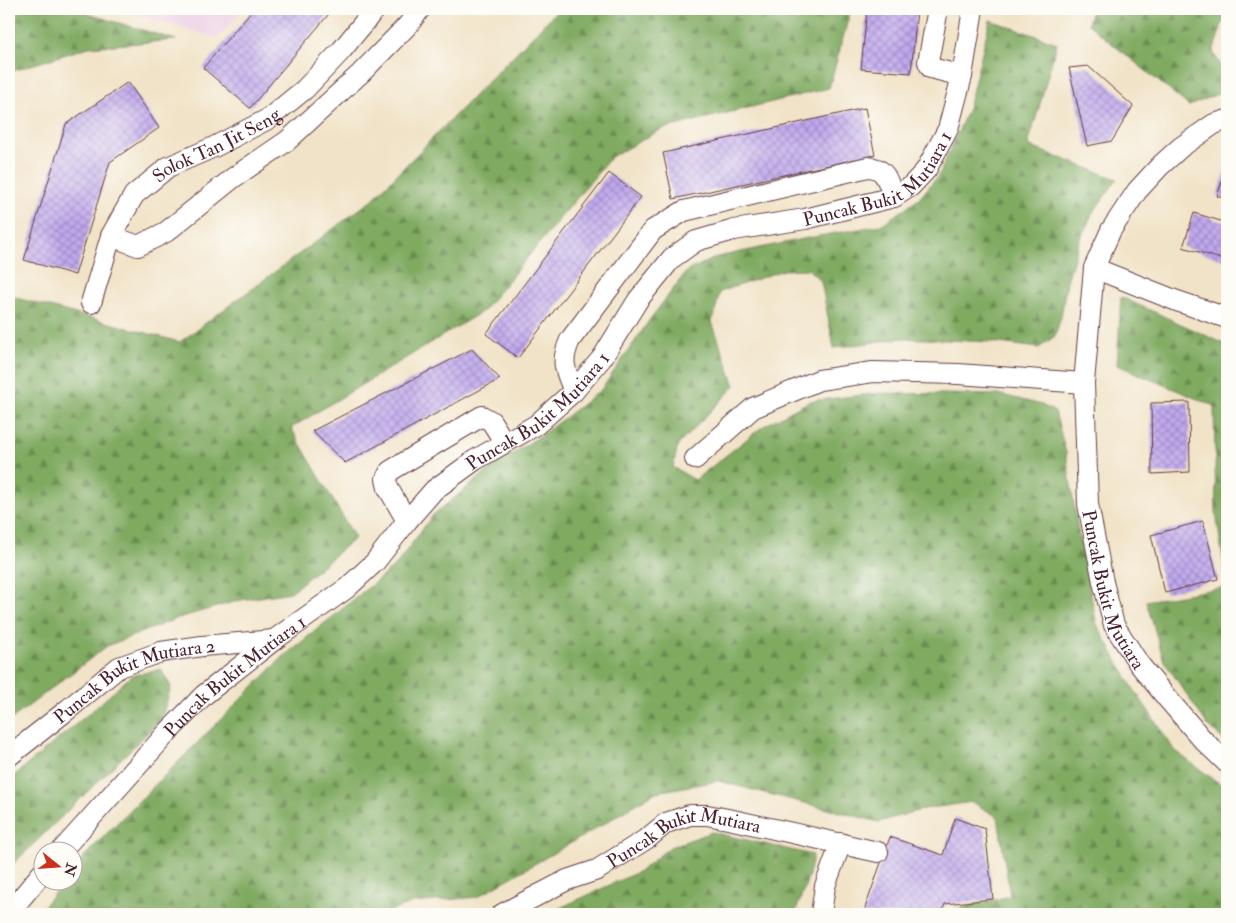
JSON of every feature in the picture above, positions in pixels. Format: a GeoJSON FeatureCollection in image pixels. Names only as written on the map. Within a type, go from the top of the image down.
{"type":"FeatureCollection","features":[{"type":"Feature","properties":{"kind":"street","name":"Solok Tan Jit Seng"},"geometry":{"type":"LineString","coordinates":[[91,303],[111,236],[134,195],[168,167],[214,147],[268,118],[306,89],[376,9]]}},
{"type":"Feature","properties":{"kind":"street"},"geometry":{"type":"LineString","coordinates":[[111,236],[138,246],[166,232],[233,178],[287,141],[361,73],[408,25],[420,9]]}},
{"type":"Feature","properties":{"kind":"street"},"geometry":{"type":"LineString","coordinates":[[938,9],[928,62],[931,68],[962,76]]}},
{"type":"Feature","properties":{"kind":"street","name":"Puncak Bukit Mutiara 1"},"geometry":{"type":"LineString","coordinates":[[71,840],[204,694],[274,640],[347,588],[375,562],[407,520],[434,490],[475,460],[536,424],[574,391],[602,358],[638,300],[672,258],[696,241],[734,230],[805,219],[894,197],[911,186],[926,170],[938,151],[948,129],[962,76],[973,9]]}},
{"type":"Feature","properties":{"kind":"street","name":"Puncak Bukit Mutiara"},"geometry":{"type":"LineString","coordinates":[[1227,120],[1214,124],[1160,166],[1137,191],[1111,230],[1094,268],[1084,383],[1088,504],[1103,582],[1114,625],[1139,664],[1166,697],[1202,740],[1227,763]]}},
{"type":"Feature","properties":{"kind":"street"},"geometry":{"type":"LineString","coordinates":[[574,391],[563,365],[564,352],[570,340],[653,230],[684,211],[868,167],[877,168],[883,172],[894,197]]}},
{"type":"Feature","properties":{"kind":"street"},"geometry":{"type":"LineString","coordinates":[[684,211],[696,241]]}},
{"type":"Feature","properties":{"kind":"street"},"geometry":{"type":"LineString","coordinates":[[1094,268],[1177,301],[1227,318]]}},
{"type":"Feature","properties":{"kind":"street"},"geometry":{"type":"LineString","coordinates":[[695,459],[753,408],[819,380],[873,372],[958,374],[1084,383]]}},
{"type":"Feature","properties":{"kind":"street"},"geometry":{"type":"LineString","coordinates":[[407,520],[388,488],[386,479],[390,471],[482,416],[491,421],[504,443]]}},
{"type":"Feature","properties":{"kind":"street","name":"Puncak Bukit Mutiara 2"},"geometry":{"type":"LineString","coordinates":[[9,756],[66,712],[119,667],[161,652],[202,646],[274,640]]}},
{"type":"Feature","properties":{"kind":"street","name":"Puncak Bukit Mutiara"},"geometry":{"type":"LineString","coordinates":[[502,914],[528,902],[566,880],[597,870],[648,838],[666,823],[690,815],[707,815],[733,820],[878,852]]}},
{"type":"Feature","properties":{"kind":"street"},"geometry":{"type":"LineString","coordinates":[[821,914],[825,886],[841,844]]}},
{"type":"Feature","properties":{"kind":"street"},"geometry":{"type":"LineString","coordinates":[[9,913],[32,884]]}},
{"type":"Feature","properties":{"kind":"shaded area"},"geometry":{"type":"Polygon","coordinates":[[[117,9],[243,9],[218,38],[117,9]]]}},
{"type":"Feature","properties":{"kind":"green space"},"geometry":{"type":"Polygon","coordinates":[[[9,9],[72,9],[176,40],[89,47],[9,72],[9,9]]]}},
{"type":"Feature","properties":{"kind":"green space"},"geometry":{"type":"Polygon","coordinates":[[[559,9],[851,9],[829,88],[662,129],[611,157],[483,311],[291,428],[355,538],[291,592],[241,600],[178,618],[107,646],[9,721],[9,296],[180,342],[372,200],[559,9]]]}},
{"type":"Feature","properties":{"kind":"green space"},"geometry":{"type":"Polygon","coordinates":[[[1092,9],[1227,9],[1213,52],[1227,76],[1227,90],[1189,106],[1088,24],[1092,9]]]}},
{"type":"Feature","properties":{"kind":"green space"},"geometry":{"type":"Polygon","coordinates":[[[990,20],[1057,43],[1028,146],[1117,179],[1092,214],[1079,242],[1067,281],[1061,317],[1055,336],[1039,348],[991,342],[902,338],[834,348],[821,281],[808,269],[783,270],[720,292],[712,322],[735,386],[678,445],[673,467],[695,480],[762,427],[810,401],[879,393],[1002,395],[1042,405],[1055,412],[1066,453],[1079,537],[1097,625],[1133,688],[1175,751],[1227,789],[1227,914],[950,914],[951,911],[1010,896],[998,817],[972,802],[924,809],[879,822],[718,781],[656,792],[477,897],[413,903],[383,914],[37,914],[57,890],[82,890],[82,858],[283,657],[396,565],[433,515],[495,465],[543,434],[601,390],[651,318],[687,271],[717,257],[881,225],[919,199],[940,173],[968,109],[990,20]]]}},
{"type":"Feature","properties":{"kind":"green space"},"geometry":{"type":"Polygon","coordinates":[[[1121,297],[1227,345],[1227,587],[1216,512],[1214,406],[1117,365],[1121,297]]]}},
{"type":"Feature","properties":{"kind":"green space"},"geometry":{"type":"Polygon","coordinates":[[[1227,587],[1227,743],[1208,726],[1164,661],[1146,601],[1227,587]]]}},
{"type":"Feature","properties":{"kind":"green space"},"geometry":{"type":"Polygon","coordinates":[[[161,669],[171,687],[161,720],[38,840],[32,840],[32,846],[9,868],[9,780],[131,676],[161,669]]]}},
{"type":"Feature","properties":{"kind":"green space"},"geometry":{"type":"Polygon","coordinates":[[[712,832],[813,855],[809,875],[795,914],[547,914],[640,871],[670,847],[712,832]]]}},
{"type":"Feature","properties":{"kind":"building"},"geometry":{"type":"Polygon","coordinates":[[[253,9],[333,9],[250,108],[203,68],[253,9]]]}},
{"type":"Feature","properties":{"kind":"building"},"geometry":{"type":"Polygon","coordinates":[[[867,9],[917,9],[911,73],[861,69],[867,9]]]}},
{"type":"Feature","properties":{"kind":"building"},"geometry":{"type":"Polygon","coordinates":[[[1088,66],[1133,106],[1112,141],[1087,146],[1069,68],[1088,66]]]}},
{"type":"Feature","properties":{"kind":"building"},"geometry":{"type":"Polygon","coordinates":[[[128,82],[159,128],[110,162],[75,275],[24,260],[66,124],[128,82]]]}},
{"type":"Feature","properties":{"kind":"building"},"geometry":{"type":"Polygon","coordinates":[[[865,108],[875,155],[673,199],[663,153],[865,108]]]}},
{"type":"Feature","properties":{"kind":"building"},"geometry":{"type":"Polygon","coordinates":[[[1227,168],[1227,199],[1217,196],[1227,168]]]}},
{"type":"Feature","properties":{"kind":"building"},"geometry":{"type":"Polygon","coordinates":[[[609,173],[641,197],[518,358],[486,334],[609,173]]]}},
{"type":"Feature","properties":{"kind":"building"},"geometry":{"type":"Polygon","coordinates":[[[1194,213],[1227,223],[1227,261],[1183,247],[1194,213]]]}},
{"type":"Feature","properties":{"kind":"building"},"geometry":{"type":"Polygon","coordinates":[[[472,349],[500,379],[345,463],[312,431],[472,349]]]}},
{"type":"Feature","properties":{"kind":"building"},"geometry":{"type":"Polygon","coordinates":[[[1189,402],[1190,472],[1152,474],[1151,403],[1189,402]]]}},
{"type":"Feature","properties":{"kind":"building"},"geometry":{"type":"Polygon","coordinates":[[[1203,521],[1218,579],[1165,593],[1151,535],[1203,521]]]}},
{"type":"Feature","properties":{"kind":"building"},"geometry":{"type":"Polygon","coordinates":[[[955,818],[985,829],[993,899],[945,904],[941,914],[863,914],[890,837],[943,855],[955,818]]]}}]}
